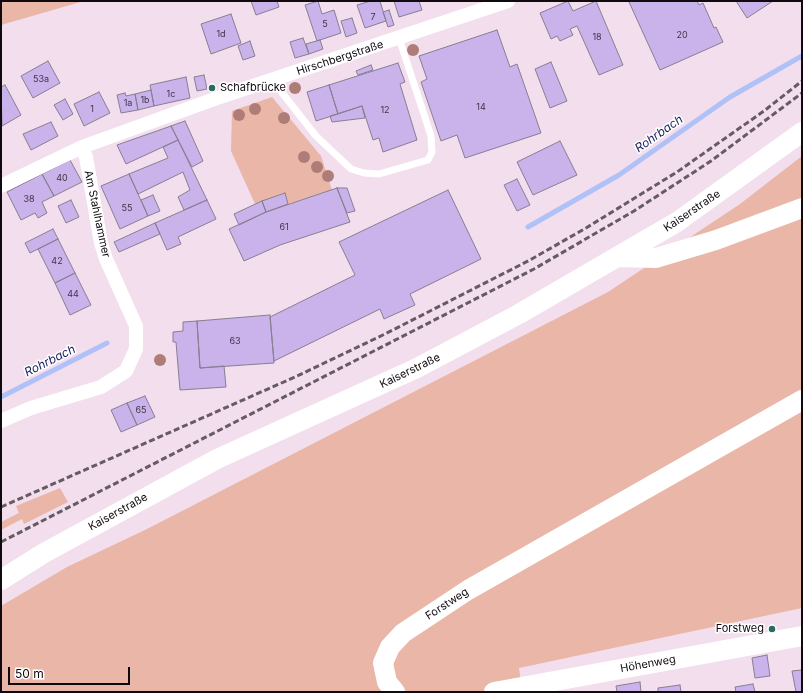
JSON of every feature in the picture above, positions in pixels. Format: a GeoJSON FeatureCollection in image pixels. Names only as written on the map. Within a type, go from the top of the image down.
{"type":"FeatureCollection","features":[{"type":"Feature","properties":{"kind":"street","name":"Hirschbergstraße"},"geometry":{"type":"LineString","coordinates":[[82,147],[272,80],[508,1]]}},
{"type":"Feature","properties":{"kind":"street","name":"Kaiserstraße"},"geometry":{"type":"LineString","coordinates":[[1,580],[44,553],[217,459],[417,368],[519,314],[677,222],[802,132]]}},
{"type":"Feature","properties":{"kind":"street"},"geometry":{"type":"LineString","coordinates":[[1,186],[82,147]]}},
{"type":"Feature","properties":{"kind":"street","name":"Am Stahlhammer"},"geometry":{"type":"LineString","coordinates":[[1,421],[31,408],[101,387],[126,371],[136,348],[136,326],[106,259],[101,243],[86,157],[82,147]]}},
{"type":"Feature","properties":{"kind":"street"},"geometry":{"type":"LineString","coordinates":[[619,257],[656,258],[716,240],[802,208]]}},
{"type":"Feature","properties":{"kind":"street","name":"Forstweg"},"geometry":{"type":"LineString","coordinates":[[396,692],[387,682],[383,663],[390,647],[403,633],[468,590],[802,400]]}},
{"type":"Feature","properties":{"kind":"street","name":"Höhenweg"},"geometry":{"type":"LineString","coordinates":[[494,692],[802,636]]}},
{"type":"Feature","properties":{"kind":"lane"},"geometry":{"type":"LineString","coordinates":[[272,80],[316,136],[351,169],[364,173],[379,174],[428,160],[432,152],[431,136],[399,38]]}},
{"type":"Feature","properties":{"kind":"shaded area"},"geometry":{"type":"Polygon","coordinates":[[[1,1],[84,1],[1,25],[1,1]]]}},
{"type":"Feature","properties":{"kind":"shaded area"},"geometry":{"type":"Polygon","coordinates":[[[272,97],[321,156],[332,190],[288,204],[285,193],[255,204],[231,151],[232,111],[272,97]]]}},
{"type":"Feature","properties":{"kind":"shaded area"},"geometry":{"type":"Polygon","coordinates":[[[802,156],[802,608],[519,668],[522,692],[1,692],[1,606],[67,567],[147,529],[608,292],[740,204],[802,156]]]}},
{"type":"Feature","properties":{"kind":"shaded area"},"geometry":{"type":"Polygon","coordinates":[[[60,488],[68,502],[24,524],[22,519],[1,530],[1,522],[19,513],[16,506],[60,488]]]}},
{"type":"Feature","properties":{"kind":"building"},"geometry":{"type":"Polygon","coordinates":[[[251,1],[277,1],[279,7],[256,15],[251,1]]]}},
{"type":"Feature","properties":{"kind":"building"},"geometry":{"type":"Polygon","coordinates":[[[318,1],[322,14],[334,10],[341,33],[317,41],[305,5],[318,1]]]}},
{"type":"Feature","properties":{"kind":"building"},"geometry":{"type":"Polygon","coordinates":[[[371,1],[380,1],[386,21],[365,28],[357,5],[371,1]]]}},
{"type":"Feature","properties":{"kind":"building"},"geometry":{"type":"Polygon","coordinates":[[[394,1],[419,1],[422,10],[399,17],[394,1]]]}},
{"type":"Feature","properties":{"kind":"building"},"geometry":{"type":"Polygon","coordinates":[[[568,1],[573,11],[596,1],[623,65],[599,75],[577,26],[570,29],[573,35],[560,41],[557,36],[551,39],[540,13],[568,1]]]}},
{"type":"Feature","properties":{"kind":"building"},"geometry":{"type":"Polygon","coordinates":[[[697,1],[699,5],[703,3],[714,28],[716,27],[723,42],[660,70],[629,2],[697,1]]]}},
{"type":"Feature","properties":{"kind":"building"},"geometry":{"type":"Polygon","coordinates":[[[736,1],[773,1],[747,18],[736,1]]]}},
{"type":"Feature","properties":{"kind":"building"},"geometry":{"type":"Polygon","coordinates":[[[389,10],[394,25],[388,27],[383,12],[389,10]]]}},
{"type":"Feature","properties":{"kind":"building"},"geometry":{"type":"Polygon","coordinates":[[[231,14],[241,43],[211,54],[201,24],[231,14]]]}},
{"type":"Feature","properties":{"kind":"building"},"geometry":{"type":"Polygon","coordinates":[[[352,18],[357,33],[346,37],[341,21],[352,18]]]}},
{"type":"Feature","properties":{"kind":"building"},"geometry":{"type":"Polygon","coordinates":[[[497,30],[510,67],[517,64],[541,133],[465,158],[457,135],[441,141],[421,82],[427,79],[419,56],[497,30]]]}},
{"type":"Feature","properties":{"kind":"building"},"geometry":{"type":"Polygon","coordinates":[[[303,38],[309,54],[295,58],[290,42],[303,38]]]}},
{"type":"Feature","properties":{"kind":"building"},"geometry":{"type":"Polygon","coordinates":[[[320,40],[323,49],[309,54],[306,44],[320,40]]]}},
{"type":"Feature","properties":{"kind":"building"},"geometry":{"type":"Polygon","coordinates":[[[250,41],[255,56],[243,60],[238,46],[250,41]]]}},
{"type":"Feature","properties":{"kind":"building"},"geometry":{"type":"Polygon","coordinates":[[[48,61],[60,83],[33,98],[21,76],[48,61]]]}},
{"type":"Feature","properties":{"kind":"building"},"geometry":{"type":"Polygon","coordinates":[[[551,62],[567,101],[550,108],[535,69],[551,62]]]}},
{"type":"Feature","properties":{"kind":"building"},"geometry":{"type":"Polygon","coordinates":[[[398,63],[405,82],[400,84],[417,140],[383,152],[379,138],[373,140],[362,106],[338,114],[329,85],[398,63]]]}},
{"type":"Feature","properties":{"kind":"building"},"geometry":{"type":"Polygon","coordinates":[[[371,65],[373,70],[358,75],[356,71],[371,65]]]}},
{"type":"Feature","properties":{"kind":"building"},"geometry":{"type":"Polygon","coordinates":[[[204,75],[207,89],[197,91],[194,77],[204,75]]]}},
{"type":"Feature","properties":{"kind":"building"},"geometry":{"type":"Polygon","coordinates":[[[186,77],[190,98],[154,106],[150,85],[186,77]]]}},
{"type":"Feature","properties":{"kind":"building"},"geometry":{"type":"Polygon","coordinates":[[[5,85],[21,115],[2,126],[1,87],[5,85]]]}},
{"type":"Feature","properties":{"kind":"building"},"geometry":{"type":"Polygon","coordinates":[[[329,85],[338,114],[316,121],[307,92],[329,85]]]}},
{"type":"Feature","properties":{"kind":"building"},"geometry":{"type":"Polygon","coordinates":[[[151,90],[154,106],[138,110],[135,94],[151,90]]]}},
{"type":"Feature","properties":{"kind":"building"},"geometry":{"type":"Polygon","coordinates":[[[99,92],[110,113],[84,126],[74,104],[99,92]]]}},
{"type":"Feature","properties":{"kind":"building"},"geometry":{"type":"Polygon","coordinates":[[[125,93],[126,96],[135,94],[138,110],[121,113],[117,95],[125,93]]]}},
{"type":"Feature","properties":{"kind":"building"},"geometry":{"type":"Polygon","coordinates":[[[65,99],[73,114],[63,120],[54,105],[65,99]]]}},
{"type":"Feature","properties":{"kind":"building"},"geometry":{"type":"Polygon","coordinates":[[[362,106],[365,118],[332,122],[330,116],[362,106]]]}},
{"type":"Feature","properties":{"kind":"building"},"geometry":{"type":"Polygon","coordinates":[[[185,121],[203,161],[192,167],[171,126],[185,121]]]}},
{"type":"Feature","properties":{"kind":"building"},"geometry":{"type":"Polygon","coordinates":[[[51,122],[58,136],[31,150],[23,134],[51,122]]]}},
{"type":"Feature","properties":{"kind":"building"},"geometry":{"type":"Polygon","coordinates":[[[171,126],[178,140],[126,164],[117,145],[171,126]]]}},
{"type":"Feature","properties":{"kind":"building"},"geometry":{"type":"Polygon","coordinates":[[[178,140],[207,200],[184,210],[178,197],[190,190],[183,172],[138,194],[129,174],[168,158],[163,147],[178,140]]]}},
{"type":"Feature","properties":{"kind":"building"},"geometry":{"type":"Polygon","coordinates":[[[560,141],[577,175],[533,195],[517,162],[560,141]]]}},
{"type":"Feature","properties":{"kind":"building"},"geometry":{"type":"Polygon","coordinates":[[[70,160],[82,182],[54,196],[42,174],[70,160]]]}},
{"type":"Feature","properties":{"kind":"building"},"geometry":{"type":"Polygon","coordinates":[[[42,174],[54,196],[42,202],[47,213],[38,218],[35,213],[21,220],[7,192],[42,174]]]}},
{"type":"Feature","properties":{"kind":"building"},"geometry":{"type":"Polygon","coordinates":[[[129,174],[148,216],[120,229],[101,186],[129,174]]]}},
{"type":"Feature","properties":{"kind":"building"},"geometry":{"type":"Polygon","coordinates":[[[517,179],[530,205],[517,211],[504,185],[517,179]]]}},
{"type":"Feature","properties":{"kind":"building"},"geometry":{"type":"Polygon","coordinates":[[[337,188],[350,222],[280,245],[244,261],[229,229],[266,212],[337,188]]]}},
{"type":"Feature","properties":{"kind":"building"},"geometry":{"type":"Polygon","coordinates":[[[337,188],[347,188],[355,211],[347,213],[337,188]]]}},
{"type":"Feature","properties":{"kind":"building"},"geometry":{"type":"Polygon","coordinates":[[[448,190],[481,259],[410,294],[415,305],[384,319],[380,309],[274,361],[270,317],[355,275],[339,242],[448,190]]]}},
{"type":"Feature","properties":{"kind":"building"},"geometry":{"type":"Polygon","coordinates":[[[285,193],[288,204],[266,212],[262,201],[285,193]]]}},
{"type":"Feature","properties":{"kind":"building"},"geometry":{"type":"Polygon","coordinates":[[[153,195],[160,211],[148,216],[141,200],[153,195]]]}},
{"type":"Feature","properties":{"kind":"building"},"geometry":{"type":"Polygon","coordinates":[[[71,200],[79,217],[66,223],[58,206],[71,200]]]}},
{"type":"Feature","properties":{"kind":"building"},"geometry":{"type":"Polygon","coordinates":[[[207,200],[216,219],[178,237],[181,244],[167,250],[155,223],[207,200]]]}},
{"type":"Feature","properties":{"kind":"building"},"geometry":{"type":"Polygon","coordinates":[[[262,201],[266,212],[239,225],[234,214],[262,201]]]}},
{"type":"Feature","properties":{"kind":"building"},"geometry":{"type":"Polygon","coordinates":[[[155,223],[160,234],[119,252],[114,242],[155,223]]]}},
{"type":"Feature","properties":{"kind":"building"},"geometry":{"type":"Polygon","coordinates":[[[53,229],[58,239],[30,253],[25,243],[53,229]]]}},
{"type":"Feature","properties":{"kind":"building"},"geometry":{"type":"Polygon","coordinates":[[[58,239],[75,273],[55,283],[38,249],[58,239]]]}},
{"type":"Feature","properties":{"kind":"building"},"geometry":{"type":"Polygon","coordinates":[[[75,273],[91,305],[70,315],[55,283],[75,273]]]}},
{"type":"Feature","properties":{"kind":"building"},"geometry":{"type":"Polygon","coordinates":[[[270,315],[274,363],[200,368],[197,321],[270,315]]]}},
{"type":"Feature","properties":{"kind":"building"},"geometry":{"type":"Polygon","coordinates":[[[197,321],[200,368],[224,366],[226,387],[180,390],[176,342],[173,342],[173,332],[183,331],[183,322],[197,321]]]}},
{"type":"Feature","properties":{"kind":"building"},"geometry":{"type":"Polygon","coordinates":[[[145,396],[155,417],[137,425],[127,403],[145,396]]]}},
{"type":"Feature","properties":{"kind":"building"},"geometry":{"type":"Polygon","coordinates":[[[127,403],[137,425],[121,432],[111,410],[127,403]]]}},
{"type":"Feature","properties":{"kind":"building"},"geometry":{"type":"Polygon","coordinates":[[[767,655],[770,676],[755,678],[752,658],[767,655]]]}},
{"type":"Feature","properties":{"kind":"building"},"geometry":{"type":"Polygon","coordinates":[[[802,670],[802,692],[796,692],[792,671],[802,670]]]}},
{"type":"Feature","properties":{"kind":"building"},"geometry":{"type":"Polygon","coordinates":[[[640,682],[641,692],[617,692],[616,686],[640,682]]]}},
{"type":"Feature","properties":{"kind":"building"},"geometry":{"type":"Polygon","coordinates":[[[753,684],[755,692],[736,692],[735,687],[753,684]]]}},
{"type":"Feature","properties":{"kind":"building"},"geometry":{"type":"Polygon","coordinates":[[[680,685],[681,692],[658,692],[658,688],[680,685]]]}},
{"type":"Feature","properties":{"kind":"waterway","name":"Rohrbach"},"geometry":{"type":"LineString","coordinates":[[528,227],[619,175],[730,97],[802,56]]}},
{"type":"Feature","properties":{"kind":"waterway","name":"Rohrbach"},"geometry":{"type":"LineString","coordinates":[[1,397],[107,343]]}},
{"type":"Feature","properties":{"kind":"railway"},"geometry":{"type":"LineString","coordinates":[[1,507],[295,377],[385,334],[530,260],[586,228],[677,172],[764,111],[802,81]]}},
{"type":"Feature","properties":{"kind":"railway"},"geometry":{"type":"LineString","coordinates":[[1,542],[534,269],[634,211],[711,161],[802,93]]}},
{"type":"Feature","properties":{"kind":"place","name":"Schafbrücke"},"geometry":{"type":"Point","coordinates":[212,88]}},
{"type":"Feature","properties":{"kind":"place","name":"Forstweg"},"geometry":{"type":"Point","coordinates":[772,629]}}]}
